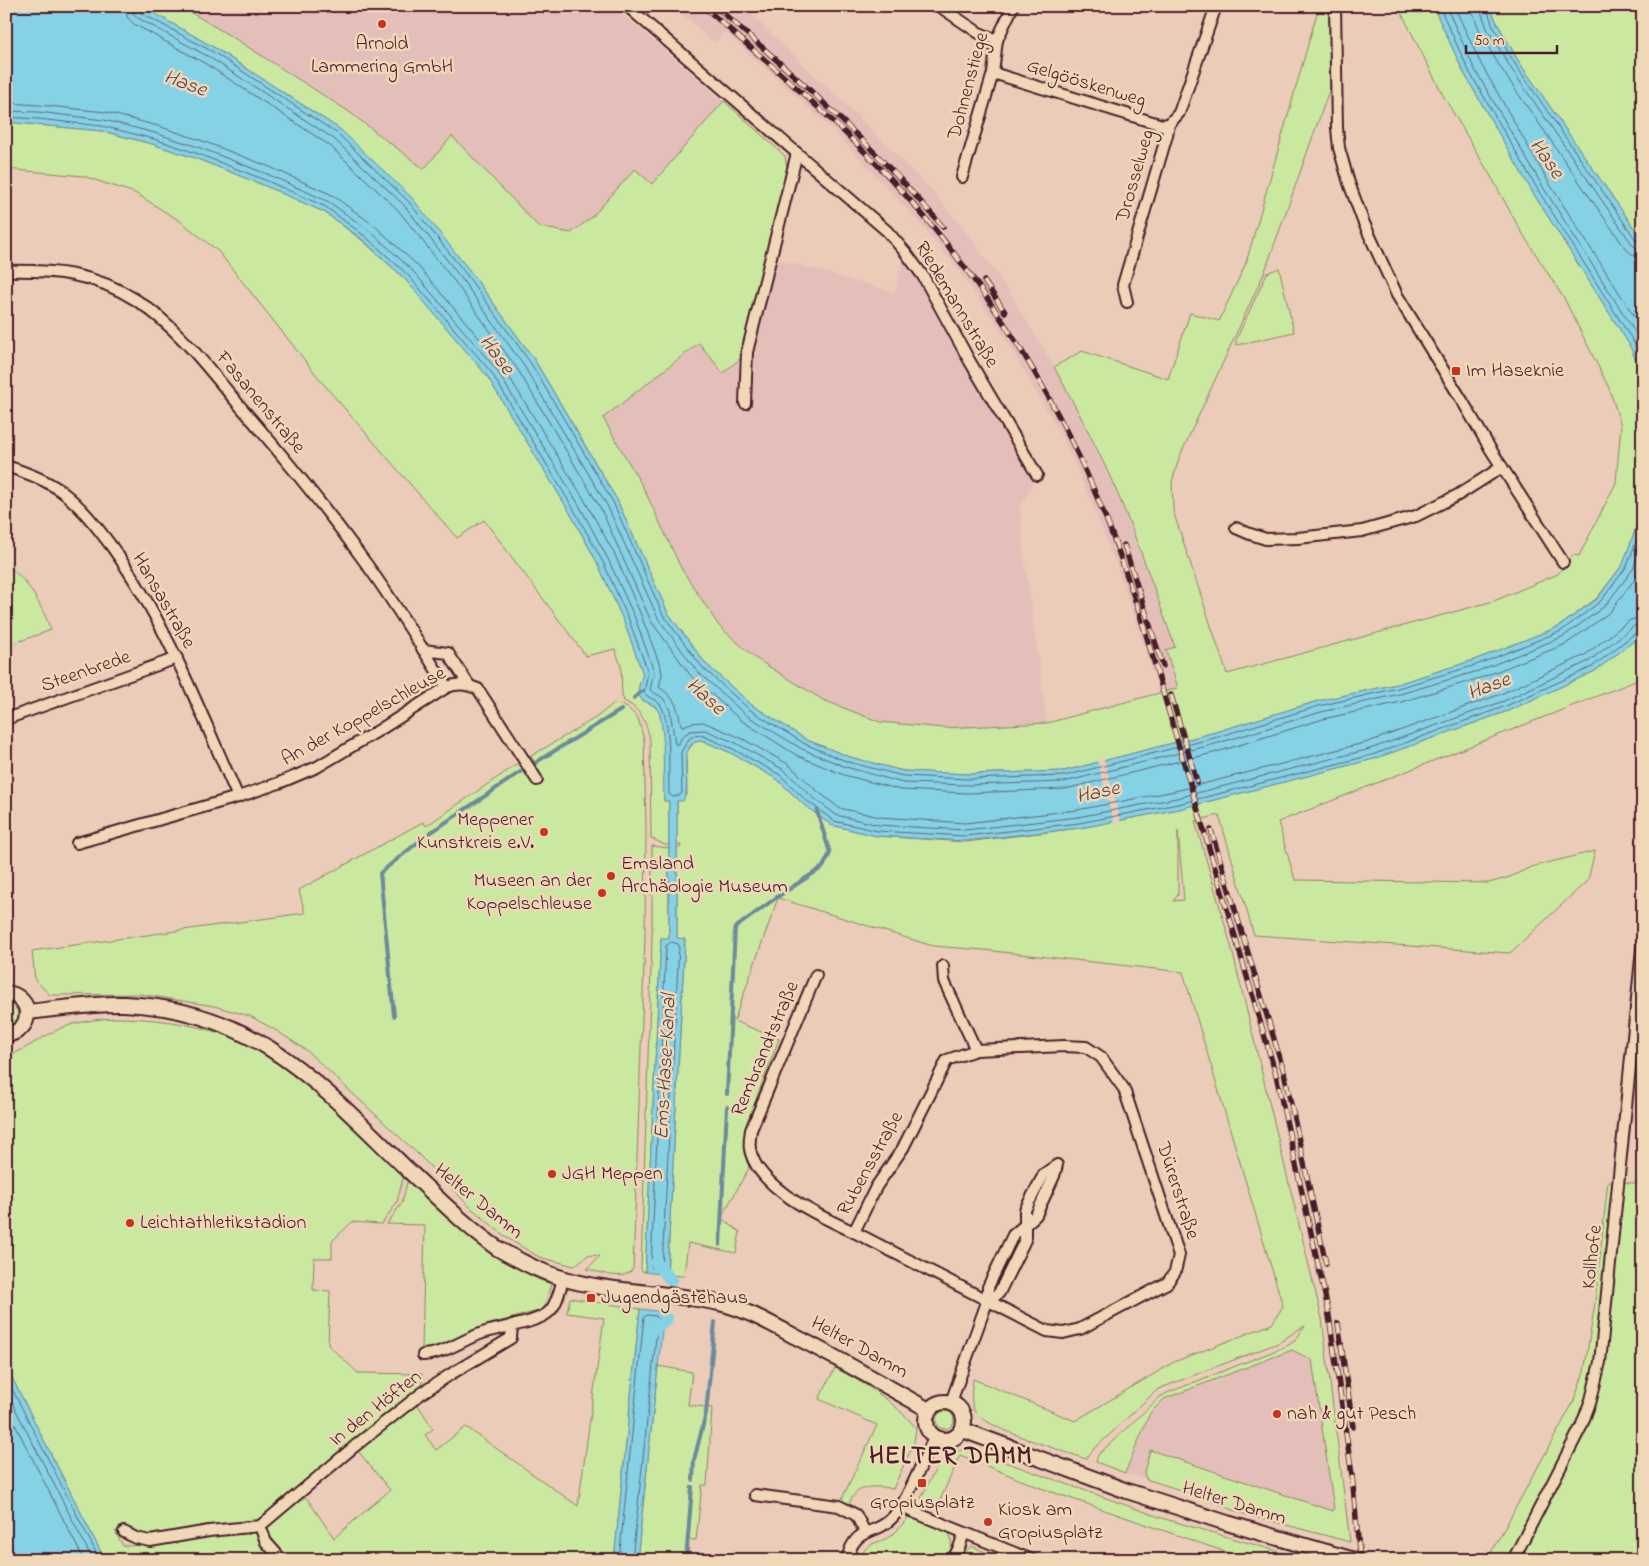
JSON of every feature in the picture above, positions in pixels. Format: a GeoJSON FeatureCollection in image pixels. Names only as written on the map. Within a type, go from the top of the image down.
{"type":"FeatureCollection","features":[{"type":"Feature","properties":{"kind":"street","name":"Riedemannstraße"},"geometry":{"type":"LineString","coordinates":[[627,6],[887,231],[923,276],[1037,475]]}},
{"type":"Feature","properties":{"kind":"street"},"geometry":{"type":"LineString","coordinates":[[939,6],[979,32],[997,40]]}},
{"type":"Feature","properties":{"kind":"street","name":"Dohnenstiege"},"geometry":{"type":"LineString","coordinates":[[962,177],[993,73],[997,40],[1013,6]]}},
{"type":"Feature","properties":{"kind":"street","name":"Drosselweg"},"geometry":{"type":"LineString","coordinates":[[1127,302],[1123,286],[1169,124],[1179,113],[1216,6]]}},
{"type":"Feature","properties":{"kind":"street"},"geometry":{"type":"LineString","coordinates":[[1336,6],[1337,128],[1339,148],[1363,221],[1397,295],[1502,468],[1563,562]]}},
{"type":"Feature","properties":{"kind":"street","name":"Gelgööskenweg"},"geometry":{"type":"LineString","coordinates":[[993,73],[1162,126],[1169,124]]}},
{"type":"Feature","properties":{"kind":"street"},"geometry":{"type":"LineString","coordinates":[[745,403],[747,352],[797,153]]}},
{"type":"Feature","properties":{"kind":"street","name":"Fasanenstraße"},"geometry":{"type":"LineString","coordinates":[[6,272],[62,272],[84,276],[137,300],[167,324],[235,400],[364,559],[447,687]]}},
{"type":"Feature","properties":{"kind":"street","name":"Hansastraße"},"geometry":{"type":"LineString","coordinates":[[6,466],[30,474],[61,491],[94,523],[129,571],[177,658],[238,797]]}},
{"type":"Feature","properties":{"kind":"street"},"geometry":{"type":"LineString","coordinates":[[1236,528],[1266,539],[1298,538],[1362,531],[1416,516],[1458,495],[1502,468]]}},
{"type":"Feature","properties":{"kind":"street"},"geometry":{"type":"LineString","coordinates":[[423,650],[448,653],[469,685]]}},
{"type":"Feature","properties":{"kind":"street","name":"Steenbrede"},"geometry":{"type":"LineString","coordinates":[[6,719],[177,658]]}},
{"type":"Feature","properties":{"kind":"street","name":"An der Koppelschleuse"},"geometry":{"type":"LineString","coordinates":[[77,843],[238,797],[279,783],[317,767],[447,687],[457,684],[469,685],[478,689],[535,776]]}},
{"type":"Feature","properties":{"kind":"street","name":"Kollhofe"},"geometry":{"type":"LineString","coordinates":[[1512,1560],[1581,1427],[1591,1400],[1600,1362],[1643,939]]}},
{"type":"Feature","properties":{"kind":"street"},"geometry":{"type":"LineString","coordinates":[[943,966],[944,981],[976,1050]]}},
{"type":"Feature","properties":{"kind":"street","name":"Rembrandtstraße"},"geometry":{"type":"LineString","coordinates":[[816,975],[751,1130],[750,1148],[753,1160],[770,1184],[817,1215],[854,1232]]}},
{"type":"Feature","properties":{"kind":"street"},"geometry":{"type":"LineString","coordinates":[[6,994],[14,995],[20,999],[27,1012],[24,1024],[20,1030],[6,1035]]}},
{"type":"Feature","properties":{"kind":"street","name":"Helter Damm"},"geometry":{"type":"LineString","coordinates":[[27,1012],[95,1004],[124,1004],[182,1011],[220,1022],[254,1038],[286,1058],[328,1092],[435,1195],[497,1248],[530,1266],[563,1279],[596,1286],[685,1297],[721,1304],[746,1312],[858,1369],[929,1410]]}},
{"type":"Feature","properties":{"kind":"street","name":"Rubensstraße"},"geometry":{"type":"LineString","coordinates":[[987,1302],[854,1232],[876,1187],[902,1148],[947,1060],[976,1050],[1064,1046],[1086,1047]]}},
{"type":"Feature","properties":{"kind":"street","name":"Dürerstraße"},"geometry":{"type":"LineString","coordinates":[[987,1302],[1047,1331],[1063,1333],[1080,1329],[1167,1283],[1175,1272],[1180,1254],[1124,1089],[1101,1057],[1086,1047]]}},
{"type":"Feature","properties":{"kind":"street"},"geometry":{"type":"LineString","coordinates":[[951,1402],[987,1302],[988,1287],[1013,1235],[1036,1216],[1057,1165],[1044,1174],[1025,1210],[1025,1225]]}},
{"type":"Feature","properties":{"kind":"street","name":"In den Höften"},"geometry":{"type":"LineString","coordinates":[[422,1355],[436,1354],[480,1333],[530,1320],[548,1312],[557,1298],[563,1279]]}},
{"type":"Feature","properties":{"kind":"street","name":"In den Höften"},"geometry":{"type":"LineString","coordinates":[[260,1526],[355,1446],[422,1393],[511,1338],[512,1325]]}},
{"type":"Feature","properties":{"kind":"street"},"geometry":{"type":"LineString","coordinates":[[951,1402],[963,1412],[965,1420],[963,1430],[951,1439],[943,1440],[929,1432],[926,1416],[929,1410],[937,1404],[951,1402]]}},
{"type":"Feature","properties":{"kind":"street","name":"Helter Damm"},"geometry":{"type":"LineString","coordinates":[[963,1430],[1127,1491],[1227,1524],[1354,1560]]}},
{"type":"Feature","properties":{"kind":"street"},"geometry":{"type":"LineString","coordinates":[[848,1560],[850,1548],[857,1537],[888,1522],[900,1507],[935,1437]]}},
{"type":"Feature","properties":{"kind":"street"},"geometry":{"type":"LineString","coordinates":[[755,1495],[838,1506],[856,1515],[865,1532]]}},
{"type":"Feature","properties":{"kind":"street"},"geometry":{"type":"LineString","coordinates":[[900,1507],[1032,1560]]}},
{"type":"Feature","properties":{"kind":"street"},"geometry":{"type":"LineString","coordinates":[[124,1532],[136,1538],[150,1541],[209,1531],[260,1526],[266,1542],[282,1560]]}},
{"type":"Feature","properties":{"kind":"street"},"geometry":{"type":"LineString","coordinates":[[952,1560],[959,1548],[964,1533]]}},
{"type":"Feature","properties":{"kind":"shaded area"},"geometry":{"type":"Polygon","coordinates":[[[180,6],[613,6],[724,101],[541,313],[348,111],[180,6]]]}},
{"type":"Feature","properties":{"kind":"shaded area"},"geometry":{"type":"Polygon","coordinates":[[[674,6],[742,6],[929,187],[960,224],[1003,282],[1047,354],[1083,419],[1115,490],[1139,548],[1175,647],[1166,651],[1179,688],[1160,694],[1116,564],[1066,444],[1001,331],[958,270],[924,228],[832,129],[725,32],[714,43],[674,6]]]}},
{"type":"Feature","properties":{"kind":"shaded area"},"geometry":{"type":"Polygon","coordinates":[[[906,253],[1037,475],[1020,507],[1024,554],[1047,723],[946,728],[880,722],[823,700],[755,658],[719,626],[681,568],[644,489],[603,418],[699,343],[747,353],[771,257],[894,292],[906,253]]]}},
{"type":"Feature","properties":{"kind":"shaded area"},"geometry":{"type":"Polygon","coordinates":[[[1292,1350],[1312,1360],[1333,1512],[1150,1450],[1144,1472],[1146,1479],[1125,1473],[1150,1412],[1164,1399],[1292,1350]]]}},
{"type":"Feature","properties":{"kind":"green space"},"geometry":{"type":"Polygon","coordinates":[[[137,6],[180,6],[348,111],[424,169],[452,136],[539,227],[571,233],[592,217],[635,169],[652,184],[724,101],[785,156],[787,168],[742,348],[742,357],[723,373],[699,343],[603,418],[644,489],[681,568],[719,626],[755,658],[823,700],[880,722],[944,728],[1047,723],[1178,688],[1166,650],[1175,647],[1132,529],[1101,458],[1054,367],[1082,351],[1168,379],[1190,313],[1219,321],[1246,263],[1319,6],[1329,6],[1330,88],[1265,271],[1179,458],[1172,482],[1173,511],[1227,674],[1494,601],[1558,574],[1573,555],[1579,556],[1616,483],[1621,425],[1609,388],[1565,300],[1519,228],[1444,97],[1400,10],[1400,6],[1433,6],[1464,73],[1533,193],[1629,344],[1642,374],[1643,508],[1623,564],[1597,598],[1558,627],[1474,660],[1397,684],[1318,701],[1212,733],[1064,771],[968,774],[903,771],[850,757],[807,740],[752,705],[706,664],[668,613],[617,500],[534,359],[470,271],[341,130],[215,48],[147,9],[137,6]]]}},
{"type":"Feature","properties":{"kind":"green space"},"geometry":{"type":"Polygon","coordinates":[[[1490,6],[1643,6],[1643,241],[1519,62],[1497,23],[1490,6]]]}},
{"type":"Feature","properties":{"kind":"green space"},"geometry":{"type":"Polygon","coordinates":[[[6,122],[102,131],[195,158],[324,212],[363,241],[405,279],[487,376],[569,511],[598,564],[624,622],[643,674],[639,686],[642,700],[652,705],[660,714],[664,733],[664,801],[669,801],[669,845],[651,838],[650,740],[642,717],[635,708],[624,701],[621,666],[615,649],[586,656],[484,520],[457,538],[326,387],[218,251],[180,221],[135,193],[83,176],[6,169],[6,122]]]}},
{"type":"Feature","properties":{"kind":"green space"},"geometry":{"type":"Polygon","coordinates":[[[1279,268],[1294,332],[1236,345],[1236,340],[1267,273],[1279,268]]]}},
{"type":"Feature","properties":{"kind":"green space"},"geometry":{"type":"Polygon","coordinates":[[[6,566],[21,577],[27,585],[39,603],[51,630],[6,646],[6,566]]]}},
{"type":"Feature","properties":{"kind":"green space"},"geometry":{"type":"Polygon","coordinates":[[[1643,634],[1643,678],[1278,822],[1295,880],[1489,883],[1510,877],[1531,867],[1595,851],[1588,880],[1510,953],[1254,935],[1219,815],[1195,821],[1231,946],[1322,1319],[1350,1542],[1241,1513],[1202,1497],[1146,1479],[1144,1472],[1150,1450],[1333,1511],[1312,1360],[1292,1350],[1164,1399],[1150,1413],[1125,1473],[1096,1462],[1098,1455],[1160,1397],[1287,1346],[1296,1340],[1305,1326],[1278,1343],[1158,1389],[1092,1451],[1086,1459],[1007,1431],[980,1417],[974,1410],[972,1403],[973,1379],[1075,1421],[1174,1362],[1272,1324],[1283,1306],[1183,972],[933,946],[778,898],[734,1021],[779,1039],[745,1128],[744,1152],[749,1168],[721,1218],[740,1232],[736,1253],[688,1243],[684,1276],[667,1275],[685,940],[677,939],[677,848],[680,848],[681,845],[677,845],[677,801],[687,794],[686,753],[695,741],[701,740],[731,753],[778,780],[803,804],[831,825],[877,836],[966,842],[1080,828],[1179,809],[1373,759],[1508,711],[1595,671],[1643,634]],[[1178,831],[1178,895],[1173,901],[1184,900],[1178,831]]]}},
{"type":"Feature","properties":{"kind":"green space"},"geometry":{"type":"Polygon","coordinates":[[[613,704],[622,705],[638,718],[644,740],[646,827],[645,937],[633,1269],[629,1273],[618,1276],[587,1269],[600,1256],[588,1255],[574,1266],[539,1257],[507,1238],[470,1207],[418,1154],[306,1050],[250,1016],[214,1006],[140,994],[50,995],[35,980],[32,951],[305,913],[299,890],[423,822],[426,826],[519,763],[532,783],[542,776],[531,756],[597,717],[613,704]]]}},
{"type":"Feature","properties":{"kind":"green space"},"geometry":{"type":"Polygon","coordinates":[[[652,846],[669,848],[669,939],[661,938],[645,1272],[641,1269],[652,937],[652,846]]]}},
{"type":"Feature","properties":{"kind":"green space"},"geometry":{"type":"Polygon","coordinates":[[[6,1002],[13,1005],[18,1017],[15,1024],[6,1028],[6,1002]]]}},
{"type":"Feature","properties":{"kind":"green space"},"geometry":{"type":"Polygon","coordinates":[[[1639,1017],[1643,1018],[1643,1093],[1633,1093],[1639,1017]]]}},
{"type":"Feature","properties":{"kind":"green space"},"geometry":{"type":"Polygon","coordinates":[[[108,1018],[157,1020],[197,1027],[237,1039],[275,1055],[405,1170],[397,1202],[382,1224],[352,1222],[332,1241],[332,1258],[314,1258],[313,1290],[330,1291],[328,1345],[358,1373],[422,1374],[422,1388],[386,1413],[299,1487],[334,1538],[390,1490],[358,1451],[392,1422],[418,1405],[433,1429],[425,1435],[436,1450],[466,1427],[578,1506],[604,1318],[567,1313],[570,1298],[640,1309],[614,1560],[105,1560],[6,1366],[6,1056],[20,1051],[48,1034],[69,1025],[108,1018]],[[258,1523],[207,1525],[150,1536],[115,1531],[123,1546],[154,1545],[211,1535],[256,1532],[258,1523]]]}},
{"type":"Feature","properties":{"kind":"green space"},"geometry":{"type":"Polygon","coordinates":[[[409,1174],[495,1255],[537,1279],[551,1284],[545,1304],[541,1310],[487,1325],[433,1350],[422,1350],[425,1225],[387,1224],[402,1203],[409,1174]]]}},
{"type":"Feature","properties":{"kind":"green space"},"geometry":{"type":"Polygon","coordinates":[[[1608,1181],[1643,1184],[1643,1560],[1487,1560],[1573,1403],[1584,1372],[1595,1303],[1608,1181]]]}},
{"type":"Feature","properties":{"kind":"green space"},"geometry":{"type":"Polygon","coordinates":[[[658,1366],[692,1372],[688,1405],[712,1408],[707,1485],[702,1485],[696,1540],[687,1539],[685,1560],[637,1560],[658,1366]]]}},
{"type":"Feature","properties":{"kind":"green space"},"geometry":{"type":"Polygon","coordinates":[[[835,1368],[858,1380],[889,1401],[916,1428],[914,1442],[893,1489],[873,1487],[860,1490],[851,1499],[849,1506],[840,1503],[877,1425],[819,1399],[835,1368]]]}},
{"type":"Feature","properties":{"kind":"green space"},"geometry":{"type":"Polygon","coordinates":[[[945,1411],[951,1414],[954,1420],[951,1426],[945,1429],[939,1426],[936,1420],[939,1414],[945,1411]]]}},
{"type":"Feature","properties":{"kind":"green space"},"geometry":{"type":"Polygon","coordinates":[[[963,1450],[985,1455],[1165,1519],[1308,1560],[1249,1560],[1038,1487],[960,1455],[937,1507],[922,1501],[921,1498],[928,1483],[942,1461],[955,1452],[963,1450]]]}},
{"type":"Feature","properties":{"kind":"green space"},"geometry":{"type":"Polygon","coordinates":[[[910,1516],[949,1533],[951,1546],[946,1558],[859,1560],[866,1548],[888,1538],[910,1516]]]}},
{"type":"Feature","properties":{"kind":"green space"},"geometry":{"type":"Polygon","coordinates":[[[971,1546],[1004,1560],[958,1560],[971,1546]]]}},
{"type":"Feature","properties":{"kind":"water","name":"Hase"},"geometry":{"type":"Polygon","coordinates":[[[6,6],[137,6],[147,9],[215,48],[341,130],[412,198],[470,271],[534,359],[617,500],[668,613],[706,664],[752,705],[807,740],[850,757],[903,771],[968,774],[1064,771],[1212,733],[1318,701],[1397,684],[1474,660],[1558,627],[1597,599],[1623,564],[1643,508],[1643,634],[1595,671],[1508,711],[1374,759],[1179,809],[1080,828],[965,841],[877,836],[831,825],[803,804],[778,780],[731,753],[701,740],[695,741],[687,754],[686,794],[683,801],[677,801],[677,938],[685,939],[667,1275],[645,1272],[661,938],[669,938],[669,801],[664,801],[663,736],[660,714],[655,706],[642,700],[638,694],[643,674],[624,622],[598,564],[569,511],[487,376],[405,279],[363,240],[324,212],[195,158],[102,131],[6,122],[6,6]]]}},
{"type":"Feature","properties":{"kind":"water","name":"Hase"},"geometry":{"type":"Polygon","coordinates":[[[1433,6],[1490,6],[1497,23],[1519,62],[1643,241],[1643,377],[1629,344],[1533,193],[1464,73],[1433,6]]]}},
{"type":"Feature","properties":{"kind":"water"},"geometry":{"type":"Polygon","coordinates":[[[640,1309],[664,1312],[637,1560],[614,1560],[640,1309]]]}},
{"type":"Feature","properties":{"kind":"water"},"geometry":{"type":"Polygon","coordinates":[[[6,1366],[105,1560],[6,1560],[6,1366]]]}},
{"type":"Feature","properties":{"kind":"pier"},"geometry":{"type":"Polygon","coordinates":[[[1104,758],[1121,823],[1114,824],[1097,760],[1104,758]]]}},
{"type":"Feature","properties":{"kind":"waterway"},"geometry":{"type":"LineString","coordinates":[[634,698],[642,691]]}},
{"type":"Feature","properties":{"kind":"waterway"},"geometry":{"type":"LineString","coordinates":[[394,1016],[380,873],[427,835],[525,769],[621,710]]}},
{"type":"Feature","properties":{"kind":"waterway"},"geometry":{"type":"LineString","coordinates":[[727,1094],[735,928],[777,897],[823,867],[830,853],[817,811]]}},
{"type":"Feature","properties":{"kind":"waterway"},"geometry":{"type":"LineString","coordinates":[[720,1245],[727,1107]]}},
{"type":"Feature","properties":{"kind":"waterway","name":"Ems-Hase-Kanal"},"geometry":{"type":"LineString","coordinates":[[656,1263],[671,1280]]}},
{"type":"Feature","properties":{"kind":"waterway","name":"Ems-Hase-Kanal"},"geometry":{"type":"LineString","coordinates":[[650,1334],[651,1331],[667,1319]]}},
{"type":"Feature","properties":{"kind":"waterway"},"geometry":{"type":"LineString","coordinates":[[693,1480],[694,1460],[706,1413],[715,1322]]}},
{"type":"Feature","properties":{"kind":"waterway"},"geometry":{"type":"LineString","coordinates":[[686,1560],[692,1487]]}},
{"type":"Feature","properties":{"kind":"railway"},"geometry":{"type":"LineString","coordinates":[[703,6],[799,90],[868,155],[923,215],[954,253],[1011,334],[1037,376],[1082,464],[1102,509],[1120,554],[1145,631],[1276,1075],[1328,1309],[1352,1475],[1360,1560]]}},
{"type":"Feature","properties":{"kind":"railway"},"geometry":{"type":"LineString","coordinates":[[715,6],[834,112],[890,168],[943,227]]}},
{"type":"Feature","properties":{"kind":"railway"},"geometry":{"type":"LineString","coordinates":[[984,281],[1005,312]]}},
{"type":"Feature","properties":{"kind":"railway"},"geometry":{"type":"LineString","coordinates":[[1124,545],[1163,666]]}},
{"type":"Feature","properties":{"kind":"railway"},"geometry":{"type":"LineString","coordinates":[[1171,695],[1197,782]]}},
{"type":"Feature","properties":{"kind":"railway"},"geometry":{"type":"LineString","coordinates":[[1211,830],[1284,1072],[1326,1264]]}},
{"type":"Feature","properties":{"kind":"railway"},"geometry":{"type":"LineString","coordinates":[[1338,1323],[1353,1427]]}},
{"type":"Feature","properties":{"kind":"place","name":"Arnold Lammering GmbH"},"geometry":{"type":"Point","coordinates":[382,24]}},
{"type":"Feature","properties":{"kind":"place","name":"Im Haseknie"},"geometry":{"type":"Point","coordinates":[1456,371]}},
{"type":"Feature","properties":{"kind":"place","name":"Meppener Kunstkreis e.V."},"geometry":{"type":"Point","coordinates":[544,832]}},
{"type":"Feature","properties":{"kind":"place","name":"Emsland Archäologie Museum"},"geometry":{"type":"Point","coordinates":[611,876]}},
{"type":"Feature","properties":{"kind":"place","name":"Museen an der Koppelschleuse"},"geometry":{"type":"Point","coordinates":[602,893]}},
{"type":"Feature","properties":{"kind":"place","name":"JGH Meppen"},"geometry":{"type":"Point","coordinates":[552,1174]}},
{"type":"Feature","properties":{"kind":"place","name":"Leichtathletikstadion"},"geometry":{"type":"Point","coordinates":[130,1223]}},
{"type":"Feature","properties":{"kind":"place","name":"Jugendgästehaus"},"geometry":{"type":"Point","coordinates":[591,1298]}},
{"type":"Feature","properties":{"kind":"place","name":"nah & gut Pesch"},"geometry":{"type":"Point","coordinates":[1277,1414]}},
{"type":"Feature","properties":{"kind":"place","name":"Gropiusplatz"},"geometry":{"type":"Point","coordinates":[922,1483]}},
{"type":"Feature","properties":{"kind":"place","name":"Kiosk am Gropiusplatz"},"geometry":{"type":"Point","coordinates":[988,1522]}},
{"type":"Feature","properties":{"kind":"district","name":"HELTER DAMM"},"geometry":{"type":"Point","coordinates":[951,1457]}}]}
